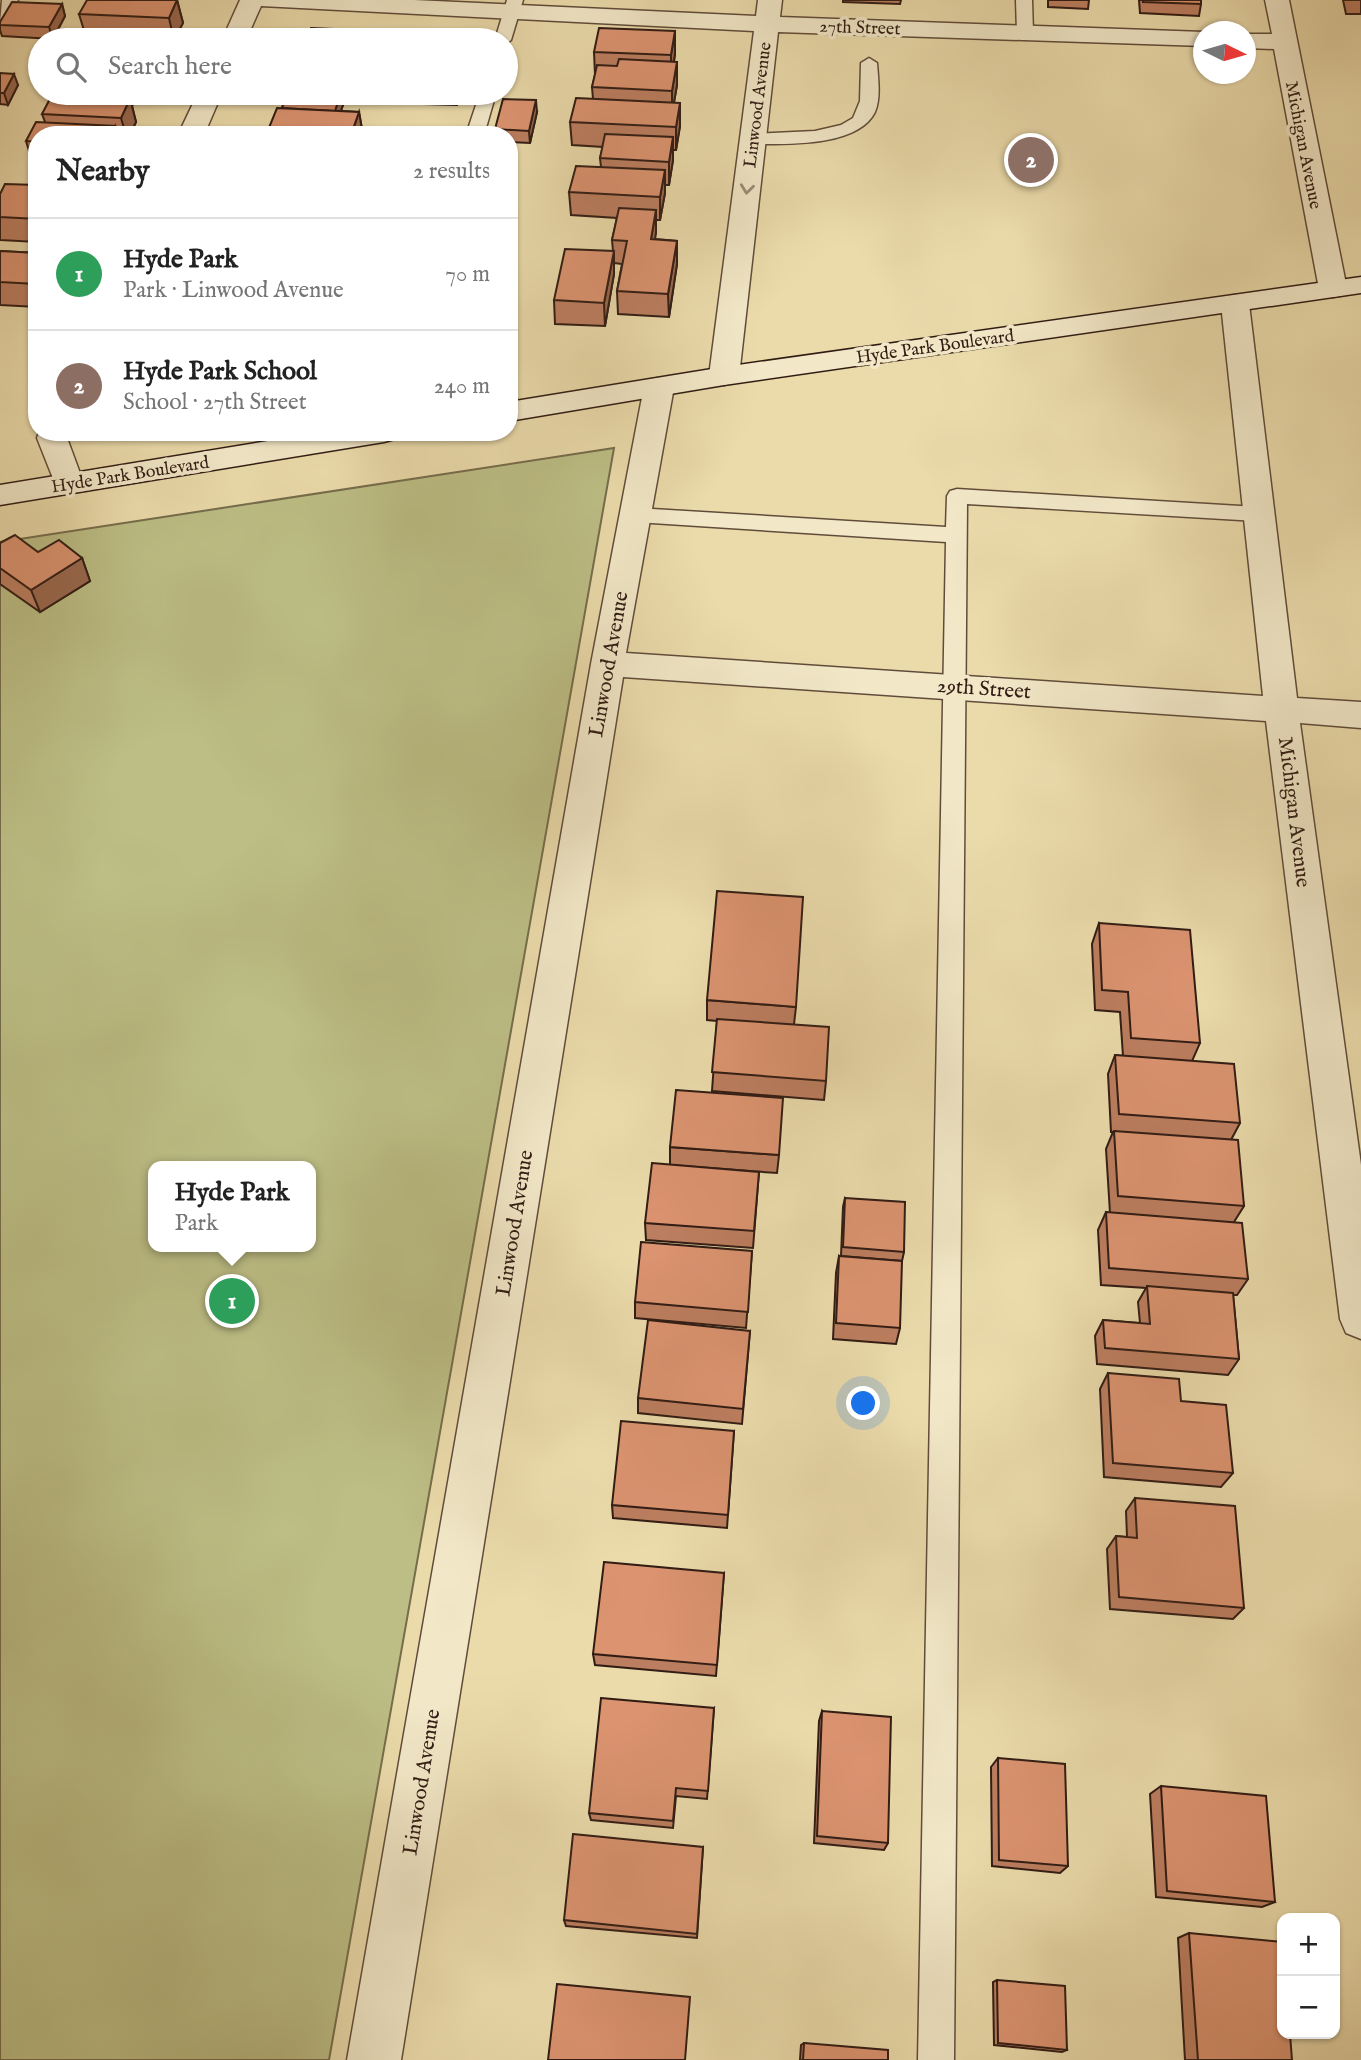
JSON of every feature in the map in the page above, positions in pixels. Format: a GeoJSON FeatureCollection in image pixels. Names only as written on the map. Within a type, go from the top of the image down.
{"type":"FeatureCollection","features":[{"type":"Feature","properties":{"kind":"street"},"geometry":{"type":"LineString","coordinates":[[239,28],[252,0]]}},
{"type":"Feature","properties":{"kind":"street","name":"27th Street"},"geometry":{"type":"LineString","coordinates":[[265,0],[768,12],[1025,33],[1193,39]]}},
{"type":"Feature","properties":{"kind":"street","name":"Michigan Avenue"},"geometry":{"type":"LineString","coordinates":[[1277,0],[1333,289]]}},
{"type":"Feature","properties":{"kind":"street","name":"Linwood Avenue"},"geometry":{"type":"LineString","coordinates":[[724,376],[768,12]]}},
{"type":"Feature","properties":{"kind":"street"},"geometry":{"type":"LineString","coordinates":[[1256,41],[1284,42]]}},
{"type":"Feature","properties":{"kind":"street"},"geometry":{"type":"LineString","coordinates":[[195,126],[205,105]]}},
{"type":"Feature","properties":{"kind":"street","name":"Hyde Park Boulevard"},"geometry":{"type":"LineString","coordinates":[[518,410],[724,376],[1361,285]]}},
{"type":"Feature","properties":{"kind":"street","name":"Michigan Avenue"},"geometry":{"type":"LineString","coordinates":[[1235,304],[1281,709],[1361,1319]]}},
{"type":"Feature","properties":{"kind":"street","name":"Linwood Avenue"},"geometry":{"type":"LineString","coordinates":[[374,2060],[608,664],[659,387]]}},
{"type":"Feature","properties":{"kind":"street"},"geometry":{"type":"LineString","coordinates":[[53,441],[69,484]]}},
{"type":"Feature","properties":{"kind":"street","name":"Hyde Park Boulevard"},"geometry":{"type":"LineString","coordinates":[[0,495],[329,441]]}},
{"type":"Feature","properties":{"kind":"street","name":"29th Street"},"geometry":{"type":"LineString","coordinates":[[608,664],[954,685],[1361,715]]}},
{"type":"Feature","properties":{"kind":"lane"},"geometry":{"type":"LineString","coordinates":[[0,18],[10,0]]}},
{"type":"Feature","properties":{"kind":"lane"},"geometry":{"type":"LineString","coordinates":[[1024,0],[1025,33]]}},
{"type":"Feature","properties":{"kind":"lane"},"geometry":{"type":"LineString","coordinates":[[507,28],[513,6]]}},
{"type":"Feature","properties":{"kind":"lane"},"geometry":{"type":"LineString","coordinates":[[753,139],[804,138],[843,130],[860,121],[866,112],[869,63]]}},
{"type":"Feature","properties":{"kind":"lane"},"geometry":{"type":"LineString","coordinates":[[478,126],[484,105]]}},
{"type":"Feature","properties":{"kind":"lane"},"geometry":{"type":"LineString","coordinates":[[936,2060],[957,496],[1257,514]]}},
{"type":"Feature","properties":{"kind":"lane"},"geometry":{"type":"LineString","coordinates":[[636,514],[956,535]]}},
{"type":"Feature","properties":{"kind":"green space"},"geometry":{"type":"Polygon","coordinates":[[[614,448],[329,2060],[0,2060],[0,542],[614,448]]]}},
{"type":"Feature","properties":{"kind":"building"},"geometry":{"type":"Polygon","coordinates":[[[87,0],[177,0],[169,18],[79,14],[87,0]]]}},
{"type":"Feature","properties":{"kind":"building"},"geometry":{"type":"Polygon","coordinates":[[[1201,0],[1201,4],[1143,2],[1201,0]]]}},
{"type":"Feature","properties":{"kind":"building"},"geometry":{"type":"Polygon","coordinates":[[[12,2],[62,4],[49,27],[0,25],[12,2]]]}},
{"type":"Feature","properties":{"kind":"building"},"geometry":{"type":"Polygon","coordinates":[[[599,28],[675,31],[671,55],[594,52],[599,28]]]}},
{"type":"Feature","properties":{"kind":"building"},"geometry":{"type":"Polygon","coordinates":[[[619,59],[677,62],[672,91],[592,87],[597,65],[617,66],[619,59]]]}},
{"type":"Feature","properties":{"kind":"building"},"geometry":{"type":"Polygon","coordinates":[[[0,73],[14,74],[4,93],[0,93],[0,73]]]}},
{"type":"Feature","properties":{"kind":"building"},"geometry":{"type":"Polygon","coordinates":[[[576,98],[680,103],[676,127],[570,122],[576,98]]]}},
{"type":"Feature","properties":{"kind":"building"},"geometry":{"type":"Polygon","coordinates":[[[518,99],[536,100],[529,131],[518,130],[518,126],[496,126],[501,105],[518,105],[518,99]]]}},
{"type":"Feature","properties":{"kind":"building"},"geometry":{"type":"Polygon","coordinates":[[[47,105],[127,105],[121,118],[42,114],[47,105]]]}},
{"type":"Feature","properties":{"kind":"building"},"geometry":{"type":"Polygon","coordinates":[[[283,105],[337,105],[335,111],[282,108],[283,105]]]}},
{"type":"Feature","properties":{"kind":"building"},"geometry":{"type":"Polygon","coordinates":[[[277,108],[359,112],[354,126],[270,126],[277,108]]]}},
{"type":"Feature","properties":{"kind":"building"},"geometry":{"type":"Polygon","coordinates":[[[36,122],[115,126],[34,126],[36,122]]]}},
{"type":"Feature","properties":{"kind":"building"},"geometry":{"type":"Polygon","coordinates":[[[605,134],[673,137],[669,162],[600,158],[605,134]]]}},
{"type":"Feature","properties":{"kind":"building"},"geometry":{"type":"Polygon","coordinates":[[[576,166],[665,170],[660,197],[569,192],[576,166]]]}},
{"type":"Feature","properties":{"kind":"building"},"geometry":{"type":"Polygon","coordinates":[[[5,184],[28,185],[28,219],[0,217],[0,194],[5,184]]]}},
{"type":"Feature","properties":{"kind":"building"},"geometry":{"type":"Polygon","coordinates":[[[619,208],[656,210],[651,239],[677,241],[668,294],[617,291],[627,241],[612,240],[619,208]]]}},
{"type":"Feature","properties":{"kind":"building"},"geometry":{"type":"Polygon","coordinates":[[[565,249],[614,251],[604,303],[554,300],[565,249]]]}},
{"type":"Feature","properties":{"kind":"building"},"geometry":{"type":"Polygon","coordinates":[[[0,251],[28,253],[28,284],[0,282],[0,251]]]}},
{"type":"Feature","properties":{"kind":"building"},"geometry":{"type":"Polygon","coordinates":[[[15,535],[38,552],[59,540],[82,558],[31,590],[0,568],[0,543],[15,535]]]}},
{"type":"Feature","properties":{"kind":"building"},"geometry":{"type":"Polygon","coordinates":[[[717,891],[803,897],[796,1007],[707,1000],[717,891]]]}},
{"type":"Feature","properties":{"kind":"building"},"geometry":{"type":"Polygon","coordinates":[[[1099,923],[1190,930],[1200,1043],[1131,1038],[1128,992],[1102,990],[1099,923]]]}},
{"type":"Feature","properties":{"kind":"building"},"geometry":{"type":"Polygon","coordinates":[[[717,1019],[829,1027],[826,1081],[712,1072],[717,1019]]]}},
{"type":"Feature","properties":{"kind":"building"},"geometry":{"type":"Polygon","coordinates":[[[1115,1055],[1234,1064],[1240,1123],[1119,1114],[1115,1055]]]}},
{"type":"Feature","properties":{"kind":"building"},"geometry":{"type":"Polygon","coordinates":[[[676,1090],[783,1098],[779,1155],[670,1147],[676,1090]]]}},
{"type":"Feature","properties":{"kind":"building"},"geometry":{"type":"Polygon","coordinates":[[[1114,1131],[1238,1140],[1244,1206],[1118,1196],[1114,1131]]]}},
{"type":"Feature","properties":{"kind":"building"},"geometry":{"type":"Polygon","coordinates":[[[652,1163],[759,1172],[754,1231],[645,1223],[652,1163]]]}},
{"type":"Feature","properties":{"kind":"building"},"geometry":{"type":"Polygon","coordinates":[[[845,1198],[905,1202],[904,1252],[843,1247],[845,1198]]]}},
{"type":"Feature","properties":{"kind":"building"},"geometry":{"type":"Polygon","coordinates":[[[1106,1212],[1242,1223],[1248,1279],[1109,1268],[1106,1212]]]}},
{"type":"Feature","properties":{"kind":"building"},"geometry":{"type":"Polygon","coordinates":[[[641,1242],[752,1251],[748,1312],[635,1302],[641,1242]]]}},
{"type":"Feature","properties":{"kind":"building"},"geometry":{"type":"Polygon","coordinates":[[[839,1256],[902,1261],[900,1328],[836,1323],[839,1256]]]}},
{"type":"Feature","properties":{"kind":"building"},"geometry":{"type":"Polygon","coordinates":[[[1147,1286],[1233,1293],[1239,1359],[1105,1348],[1103,1320],[1150,1324],[1147,1286]]]}},
{"type":"Feature","properties":{"kind":"building"},"geometry":{"type":"Polygon","coordinates":[[[648,1320],[750,1331],[743,1409],[638,1398],[648,1320]]]}},
{"type":"Feature","properties":{"kind":"building"},"geometry":{"type":"Polygon","coordinates":[[[1108,1373],[1179,1379],[1181,1401],[1226,1405],[1233,1473],[1113,1463],[1108,1373]]]}},
{"type":"Feature","properties":{"kind":"building"},"geometry":{"type":"Polygon","coordinates":[[[621,1421],[734,1431],[728,1515],[612,1505],[621,1421]]]}},
{"type":"Feature","properties":{"kind":"building"},"geometry":{"type":"Polygon","coordinates":[[[1135,1498],[1235,1506],[1244,1608],[1119,1597],[1116,1536],[1137,1538],[1135,1498]]]}},
{"type":"Feature","properties":{"kind":"building"},"geometry":{"type":"Polygon","coordinates":[[[604,1562],[724,1573],[717,1665],[593,1654],[604,1562]]]}},
{"type":"Feature","properties":{"kind":"building"},"geometry":{"type":"Polygon","coordinates":[[[601,1698],[714,1708],[708,1791],[676,1788],[673,1821],[589,1813],[601,1698]]]}},
{"type":"Feature","properties":{"kind":"building"},"geometry":{"type":"Polygon","coordinates":[[[822,1711],[891,1717],[888,1843],[817,1836],[822,1711]]]}},
{"type":"Feature","properties":{"kind":"building"},"geometry":{"type":"Polygon","coordinates":[[[998,1758],[1065,1764],[1068,1866],[999,1860],[998,1758]]]}},
{"type":"Feature","properties":{"kind":"building"},"geometry":{"type":"Polygon","coordinates":[[[1161,1786],[1266,1796],[1275,1902],[1167,1891],[1161,1786]]]}},
{"type":"Feature","properties":{"kind":"building"},"geometry":{"type":"Polygon","coordinates":[[[573,1834],[703,1847],[697,1934],[564,1920],[573,1834]]]}},
{"type":"Feature","properties":{"kind":"building"},"geometry":{"type":"Polygon","coordinates":[[[1189,1933],[1277,1942],[1277,2039],[1290,2039],[1292,2060],[1198,2060],[1189,1933]]]}},
{"type":"Feature","properties":{"kind":"building"},"geometry":{"type":"Polygon","coordinates":[[[997,1980],[1065,1986],[1067,2050],[998,2043],[997,1980]]]}},
{"type":"Feature","properties":{"kind":"building"},"geometry":{"type":"Polygon","coordinates":[[[557,1984],[690,1997],[685,2060],[548,2060],[557,1984]]]}},
{"type":"Feature","properties":{"kind":"building"},"geometry":{"type":"Polygon","coordinates":[[[804,2043],[888,2050],[888,2060],[803,2060],[804,2043]]]}},
{"type":"Feature","properties":{"kind":"place","name":"Hyde Park School"},"geometry":{"type":"Point","coordinates":[1031,160]}},
{"type":"Feature","properties":{"kind":"place","name":"Hyde Park"},"geometry":{"type":"Point","coordinates":[232,1301]}}]}
